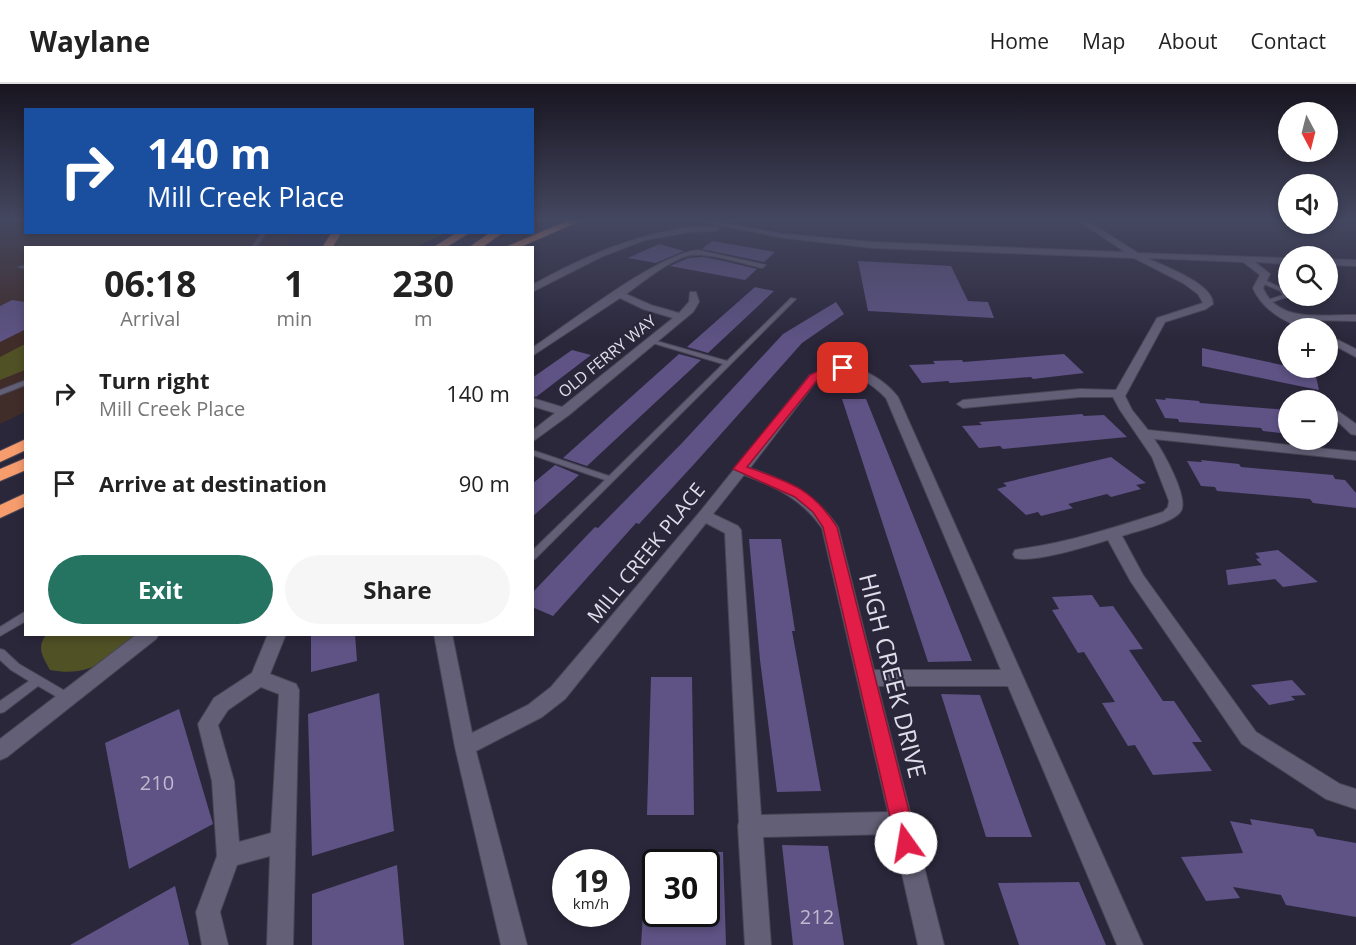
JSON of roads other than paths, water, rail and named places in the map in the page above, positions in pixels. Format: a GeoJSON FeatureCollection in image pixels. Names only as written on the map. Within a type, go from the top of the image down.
{"type":"FeatureCollection","features":[{"type":"Feature","properties":{"kind":"highway"},"geometry":{"type":"LineString","coordinates":[[0,457],[24,445]]}},
{"type":"Feature","properties":{"kind":"highway"},"geometry":{"type":"LineString","coordinates":[[0,476],[24,464]]}},
{"type":"Feature","properties":{"kind":"highway"},"geometry":{"type":"LineString","coordinates":[[0,512],[24,499]]}},
{"type":"Feature","properties":{"kind":"street"},"geometry":{"type":"LineString","coordinates":[[534,288],[585,261]]}},
{"type":"Feature","properties":{"kind":"street"},"geometry":{"type":"LineString","coordinates":[[534,352],[653,271],[672,261]]}},
{"type":"Feature","properties":{"kind":"street"},"geometry":{"type":"LineString","coordinates":[[738,261],[762,265]]}},
{"type":"Feature","properties":{"kind":"street"},"geometry":{"type":"LineString","coordinates":[[1144,261],[1148,267],[1190,297],[1192,303],[1189,311]]}},
{"type":"Feature","properties":{"kind":"street"},"geometry":{"type":"LineString","coordinates":[[1021,554],[1056,550],[1113,534],[1168,515],[1175,509],[1176,501],[1158,454],[1146,434],[1122,406],[1120,394],[1159,323],[1168,315],[1208,304],[1204,293],[1149,261]]}},
{"type":"Feature","properties":{"kind":"street"},"geometry":{"type":"LineString","coordinates":[[1248,261],[1265,274],[1258,288],[1260,296],[1290,317],[1356,318]]}},
{"type":"Feature","properties":{"kind":"street"},"geometry":{"type":"LineString","coordinates":[[1338,262],[1356,263]]}},
{"type":"Feature","properties":{"kind":"street"},"geometry":{"type":"LineString","coordinates":[[619,294],[647,308],[680,317]]}},
{"type":"Feature","properties":{"kind":"street","name":"OLD FERRY WAY"},"geometry":{"type":"LineString","coordinates":[[534,436],[680,317],[692,306],[693,294]]}},
{"type":"Feature","properties":{"kind":"street"},"geometry":{"type":"LineString","coordinates":[[1338,344],[1356,354]]}},
{"type":"Feature","properties":{"kind":"street","name":"MILL CREEK PLACE"},"geometry":{"type":"LineString","coordinates":[[465,747],[535,711],[558,693],[704,516],[814,377],[826,371],[843,368],[878,384],[892,397],[1014,678]]}},
{"type":"Feature","properties":{"kind":"street"},"geometry":{"type":"LineString","coordinates":[[963,404],[1080,393],[1120,394]]}},
{"type":"Feature","properties":{"kind":"street"},"geometry":{"type":"LineString","coordinates":[[534,403],[565,412]]}},
{"type":"Feature","properties":{"kind":"street"},"geometry":{"type":"LineString","coordinates":[[1338,416],[1356,431]]}},
{"type":"Feature","properties":{"kind":"street"},"geometry":{"type":"LineString","coordinates":[[1146,434],[1356,456]]}},
{"type":"Feature","properties":{"kind":"street","name":"HIGH CREEK DRIVE"},"geometry":{"type":"LineString","coordinates":[[740,469],[780,483],[800,494],[818,509],[830,527],[931,945]]}},
{"type":"Feature","properties":{"kind":"street"},"geometry":{"type":"LineString","coordinates":[[704,516],[732,530],[758,945]]}},
{"type":"Feature","properties":{"kind":"street"},"geometry":{"type":"LineString","coordinates":[[1113,534],[1137,578],[1249,738],[1334,792],[1356,799]]}},
{"type":"Feature","properties":{"kind":"street"},"geometry":{"type":"LineString","coordinates":[[0,751],[147,636]]}},
{"type":"Feature","properties":{"kind":"street"},"geometry":{"type":"LineString","coordinates":[[215,945],[208,912],[229,856],[223,781],[208,724],[220,705],[259,678],[276,636]]}},
{"type":"Feature","properties":{"kind":"street"},"geometry":{"type":"LineString","coordinates":[[443,636],[465,747],[514,945]]}},
{"type":"Feature","properties":{"kind":"street"},"geometry":{"type":"LineString","coordinates":[[259,678],[289,690],[280,945]]}},
{"type":"Feature","properties":{"kind":"street"},"geometry":{"type":"LineString","coordinates":[[866,678],[1014,678],[1130,945]]}},
{"type":"Feature","properties":{"kind":"street"},"geometry":{"type":"LineString","coordinates":[[749,826],[902,823]]}},
{"type":"Feature","properties":{"kind":"street"},"geometry":{"type":"LineString","coordinates":[[229,856],[282,841]]}},
{"type":"Feature","properties":{"kind":"lane"},"geometry":{"type":"LineString","coordinates":[[1262,281],[1282,290],[1287,296],[1266,302]]}},
{"type":"Feature","properties":{"kind":"lane"},"geometry":{"type":"LineString","coordinates":[[534,555],[793,299]]}},
{"type":"Feature","properties":{"kind":"lane"},"geometry":{"type":"LineString","coordinates":[[651,341],[727,363]]}},
{"type":"Feature","properties":{"kind":"lane"},"geometry":{"type":"LineString","coordinates":[[0,393],[24,383]]}},
{"type":"Feature","properties":{"kind":"lane"},"geometry":{"type":"LineString","coordinates":[[534,453],[611,478]]}},
{"type":"Feature","properties":{"kind":"lane"},"geometry":{"type":"LineString","coordinates":[[0,632],[24,616]]}},
{"type":"Feature","properties":{"kind":"lane"},"geometry":{"type":"LineString","coordinates":[[0,653],[15,667],[69,698]]}},
{"type":"Feature","properties":{"kind":"lane"},"geometry":{"type":"LineString","coordinates":[[0,708],[38,680]]}}]}
